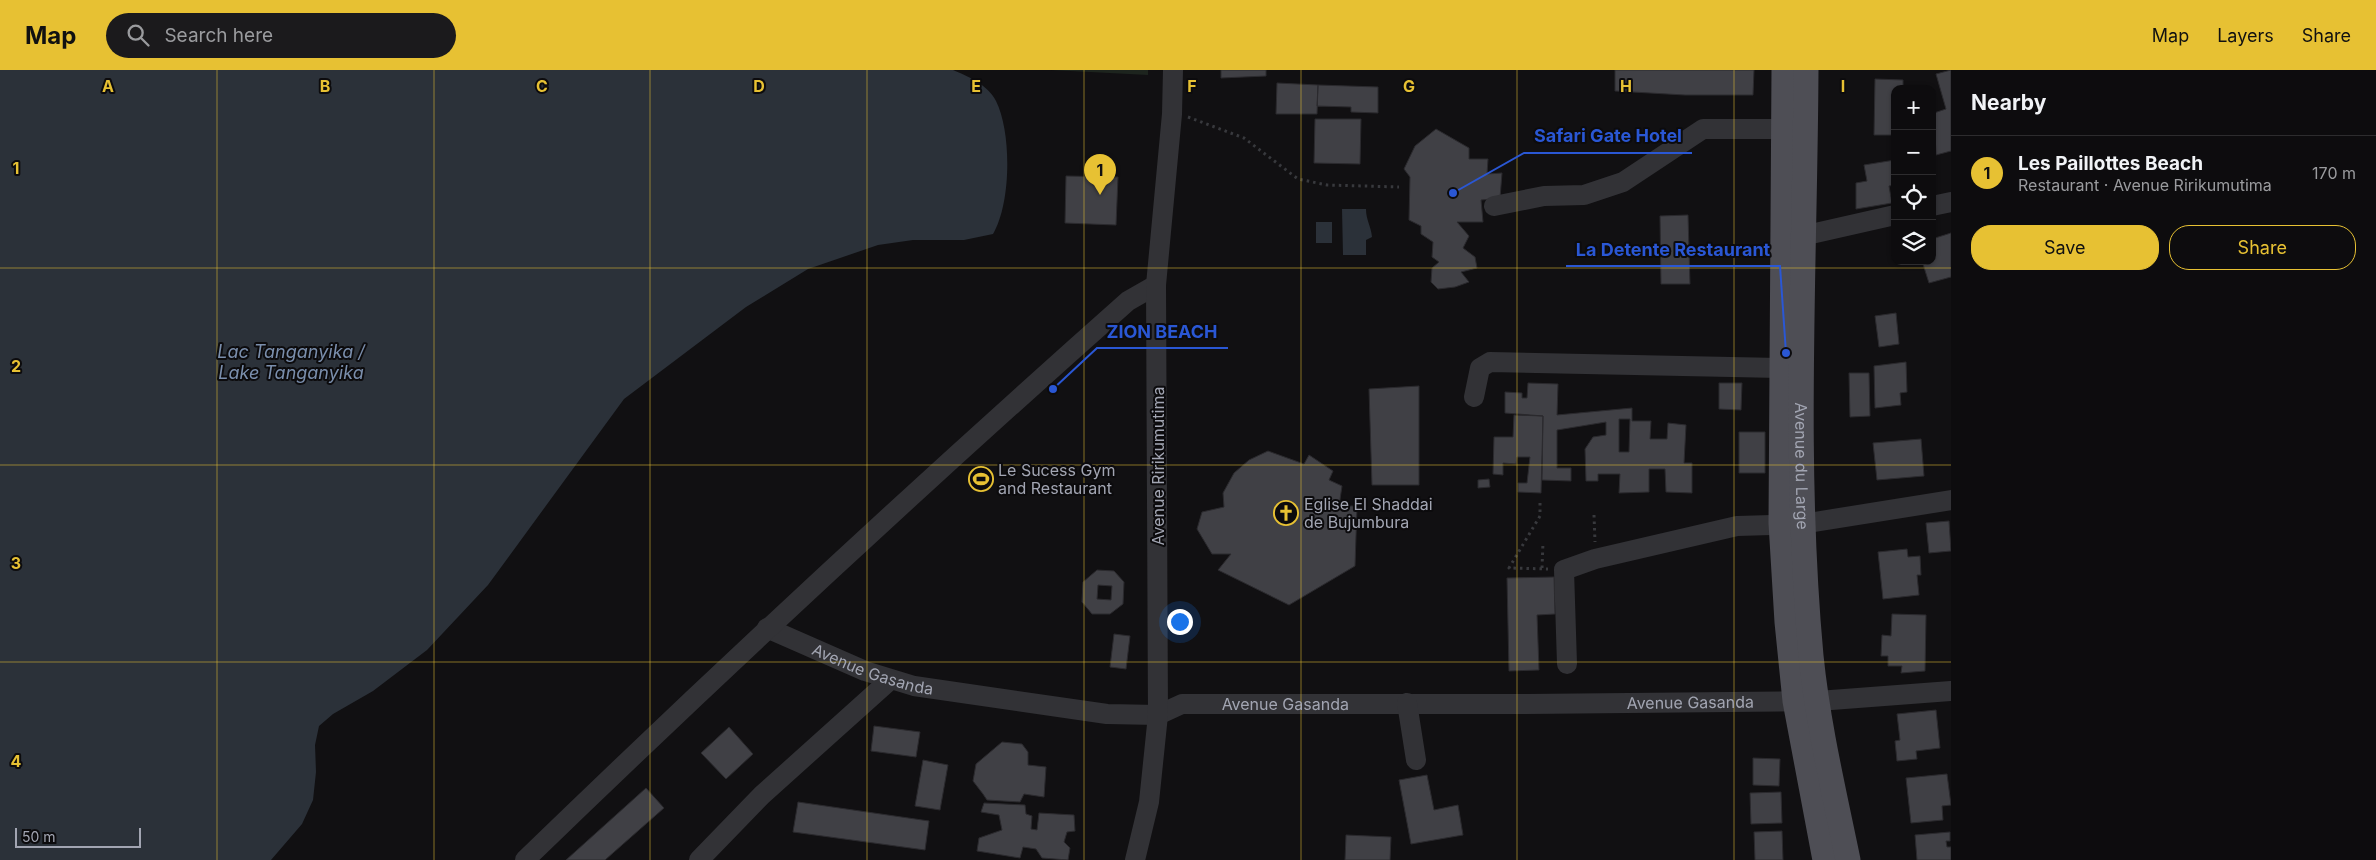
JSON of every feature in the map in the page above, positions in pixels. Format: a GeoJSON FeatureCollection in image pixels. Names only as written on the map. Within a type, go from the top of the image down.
{"type":"FeatureCollection","features":[{"type":"Feature","properties":{"kind":"main road","name":"Avenue du Large"},"geometry":{"type":"LineString","coordinates":[[1784,70],[1794,129],[1792,524]]}},
{"type":"Feature","properties":{"kind":"main road","name":"Avenue du Large"},"geometry":{"type":"LineString","coordinates":[[1794,129],[1806,70]]}},
{"type":"Feature","properties":{"kind":"main road","name":"Avenue du Large"},"geometry":{"type":"LineString","coordinates":[[1793,238],[1782,368],[1792,524],[1812,658],[1806,701],[1825,860]]}},
{"type":"Feature","properties":{"kind":"main road","name":"Avenue du Large"},"geometry":{"type":"LineString","coordinates":[[1806,701],[1822,735],[1848,860]]}},
{"type":"Feature","properties":{"kind":"street","name":"Avenue Ririkumutima"},"geometry":{"type":"LineString","coordinates":[[1135,860],[1148,802],[1158,715],[1156,285],[1172,114],[1172,70]]}},
{"type":"Feature","properties":{"kind":"street"},"geometry":{"type":"LineString","coordinates":[[1494,206],[1544,196],[1584,195],[1623,182],[1703,129],[1794,129]]}},
{"type":"Feature","properties":{"kind":"street"},"geometry":{"type":"LineString","coordinates":[[1936,205],[1951,202]]}},
{"type":"Feature","properties":{"kind":"street"},"geometry":{"type":"LineString","coordinates":[[1793,238],[1891,216]]}},
{"type":"Feature","properties":{"kind":"street"},"geometry":{"type":"LineString","coordinates":[[525,860],[767,628],[981,432],[1128,301],[1156,285]]}},
{"type":"Feature","properties":{"kind":"street"},"geometry":{"type":"LineString","coordinates":[[1474,397],[1480,368],[1490,362],[1782,368]]}},
{"type":"Feature","properties":{"kind":"street"},"geometry":{"type":"LineString","coordinates":[[1567,664],[1564,570],[1595,559],[1737,526],[1792,524],[1951,500]]}},
{"type":"Feature","properties":{"kind":"street","name":"Avenue Gasanda"},"geometry":{"type":"LineString","coordinates":[[767,628],[890,680],[914,686],[1108,714],[1158,715],[1182,704],[1806,701],[1951,691]]}},
{"type":"Feature","properties":{"kind":"street"},"geometry":{"type":"LineString","coordinates":[[699,860],[762,795],[890,680]]}},
{"type":"Feature","properties":{"kind":"street"},"geometry":{"type":"LineString","coordinates":[[1407,703],[1416,760]]}},
{"type":"Feature","properties":{"kind":"path"},"geometry":{"type":"LineString","coordinates":[[1172,114],[1201,120],[1244,138],[1298,179],[1327,185],[1399,187]]}},
{"type":"Feature","properties":{"kind":"path"},"geometry":{"type":"LineString","coordinates":[[1540,503],[1540,516],[1509,568],[1564,570]]}},
{"type":"Feature","properties":{"kind":"path"},"geometry":{"type":"LineString","coordinates":[[1594,515],[1595,559]]}},
{"type":"Feature","properties":{"kind":"path"},"geometry":{"type":"LineString","coordinates":[[1542,568],[1543,542]]}},
{"type":"Feature","properties":{"kind":"shaded area"},"geometry":{"type":"Polygon","coordinates":[[[1051,70],[1148,70],[1148,75],[1051,70]]]}},
{"type":"Feature","properties":{"kind":"water","name":"Lac Tanganyika / Lake Tanganyika"},"geometry":{"type":"Polygon","coordinates":[[[0,70],[953,70],[983,86],[996,101],[1005,131],[1007,149],[1006,187],[999,221],[993,234],[964,240],[913,240],[878,245],[808,269],[746,307],[624,399],[488,585],[427,650],[373,691],[333,714],[319,726],[315,745],[316,772],[313,800],[302,824],[271,860],[0,860],[0,70]]]}},
{"type":"Feature","properties":{"kind":"water"},"geometry":{"type":"Polygon","coordinates":[[[1342,209],[1366,209],[1372,237],[1366,240],[1366,255],[1343,255],[1342,209]]]}},
{"type":"Feature","properties":{"kind":"water"},"geometry":{"type":"Polygon","coordinates":[[[1316,222],[1332,222],[1332,243],[1316,243],[1316,222]]]}},
{"type":"Feature","properties":{"kind":"building"},"geometry":{"type":"Polygon","coordinates":[[[1221,70],[1266,70],[1266,76],[1221,78],[1221,70]]]}},
{"type":"Feature","properties":{"kind":"building"},"geometry":{"type":"Polygon","coordinates":[[[1615,70],[1754,70],[1753,95],[1685,95],[1615,91],[1615,70]]]}},
{"type":"Feature","properties":{"kind":"building"},"geometry":{"type":"Polygon","coordinates":[[[1951,70],[1951,151],[1936,155],[1936,112],[1946,109],[1936,74],[1951,70]]]}},
{"type":"Feature","properties":{"kind":"building"},"geometry":{"type":"Polygon","coordinates":[[[1875,79],[1903,80],[1903,85],[1891,85],[1891,135],[1874,135],[1875,79]]]}},
{"type":"Feature","properties":{"kind":"building"},"geometry":{"type":"Polygon","coordinates":[[[1277,83],[1318,85],[1317,114],[1276,114],[1277,83]]]}},
{"type":"Feature","properties":{"kind":"building"},"geometry":{"type":"Polygon","coordinates":[[[1318,85],[1378,87],[1378,113],[1351,112],[1351,107],[1317,106],[1318,85]]]}},
{"type":"Feature","properties":{"kind":"building"},"geometry":{"type":"Polygon","coordinates":[[[1315,119],[1361,119],[1360,164],[1314,163],[1315,119]]]}},
{"type":"Feature","properties":{"kind":"building"},"geometry":{"type":"Polygon","coordinates":[[[1436,129],[1469,148],[1469,159],[1488,159],[1487,174],[1502,173],[1500,198],[1481,200],[1483,222],[1457,222],[1469,236],[1463,248],[1475,257],[1477,268],[1461,272],[1469,282],[1455,287],[1438,289],[1431,282],[1432,268],[1439,262],[1432,257],[1433,242],[1421,234],[1421,226],[1409,220],[1410,177],[1404,169],[1415,146],[1436,129]]]}},
{"type":"Feature","properties":{"kind":"building"},"geometry":{"type":"Polygon","coordinates":[[[1891,161],[1891,186],[1889,186],[1891,203],[1856,209],[1856,183],[1867,181],[1864,165],[1891,161]]]}},
{"type":"Feature","properties":{"kind":"building"},"geometry":{"type":"Polygon","coordinates":[[[1066,176],[1118,177],[1116,225],[1065,223],[1066,176]]]}},
{"type":"Feature","properties":{"kind":"building"},"geometry":{"type":"Polygon","coordinates":[[[1688,215],[1690,284],[1661,284],[1660,216],[1688,215]]]}},
{"type":"Feature","properties":{"kind":"building"},"geometry":{"type":"Polygon","coordinates":[[[1951,233],[1951,277],[1929,283],[1923,265],[1936,265],[1936,238],[1951,233]]]}},
{"type":"Feature","properties":{"kind":"building"},"geometry":{"type":"Polygon","coordinates":[[[1896,313],[1899,344],[1879,347],[1875,316],[1896,313]]]}},
{"type":"Feature","properties":{"kind":"building"},"geometry":{"type":"Polygon","coordinates":[[[1906,362],[1907,392],[1900,393],[1901,405],[1875,408],[1874,366],[1906,362]]]}},
{"type":"Feature","properties":{"kind":"building"},"geometry":{"type":"Polygon","coordinates":[[[1849,373],[1869,373],[1870,416],[1850,417],[1849,373]]]}},
{"type":"Feature","properties":{"kind":"building"},"geometry":{"type":"Polygon","coordinates":[[[1528,383],[1558,384],[1557,415],[1632,408],[1632,421],[1651,421],[1650,439],[1667,439],[1668,423],[1686,425],[1684,463],[1692,463],[1692,493],[1666,492],[1665,469],[1649,469],[1649,492],[1619,493],[1620,474],[1598,474],[1598,481],[1586,481],[1585,449],[1593,437],[1606,435],[1606,422],[1557,430],[1557,468],[1571,468],[1571,481],[1542,480],[1543,416],[1505,413],[1505,392],[1522,393],[1522,398],[1527,398],[1528,383]],[[1619,419],[1619,452],[1629,452],[1630,419],[1619,419]]]}},
{"type":"Feature","properties":{"kind":"building"},"geometry":{"type":"Polygon","coordinates":[[[1719,383],[1742,383],[1741,410],[1719,409],[1719,383]]]}},
{"type":"Feature","properties":{"kind":"building"},"geometry":{"type":"Polygon","coordinates":[[[1419,386],[1419,485],[1372,485],[1369,389],[1419,386]]]}},
{"type":"Feature","properties":{"kind":"building"},"geometry":{"type":"Polygon","coordinates":[[[1514,415],[1543,416],[1541,493],[1518,492],[1518,483],[1527,483],[1530,457],[1517,457],[1516,464],[1503,463],[1503,475],[1493,474],[1494,437],[1513,437],[1514,415]]]}},
{"type":"Feature","properties":{"kind":"building"},"geometry":{"type":"Polygon","coordinates":[[[1739,432],[1765,432],[1765,473],[1739,473],[1739,432]]]}},
{"type":"Feature","properties":{"kind":"building"},"geometry":{"type":"Polygon","coordinates":[[[1921,439],[1924,476],[1877,480],[1873,443],[1921,439]]]}},
{"type":"Feature","properties":{"kind":"building"},"geometry":{"type":"Polygon","coordinates":[[[1268,451],[1304,464],[1309,455],[1333,471],[1329,480],[1342,486],[1339,506],[1357,506],[1355,566],[1289,605],[1218,570],[1231,554],[1212,554],[1197,529],[1202,512],[1224,507],[1223,493],[1234,473],[1249,460],[1268,451]]]}},
{"type":"Feature","properties":{"kind":"building"},"geometry":{"type":"Polygon","coordinates":[[[1489,479],[1490,487],[1478,488],[1478,480],[1489,479]]]}},
{"type":"Feature","properties":{"kind":"building"},"geometry":{"type":"Polygon","coordinates":[[[1949,521],[1951,551],[1929,553],[1926,523],[1949,521]]]}},
{"type":"Feature","properties":{"kind":"building"},"geometry":{"type":"Polygon","coordinates":[[[1907,549],[1908,557],[1920,556],[1921,575],[1917,575],[1919,595],[1883,599],[1878,552],[1907,549]]]}},
{"type":"Feature","properties":{"kind":"building"},"geometry":{"type":"Polygon","coordinates":[[[1097,570],[1114,571],[1124,582],[1123,604],[1110,614],[1092,614],[1082,602],[1083,582],[1097,570]],[[1098,585],[1097,599],[1111,600],[1112,586],[1098,585]]]}},
{"type":"Feature","properties":{"kind":"building"},"geometry":{"type":"Polygon","coordinates":[[[1554,577],[1555,614],[1537,615],[1539,670],[1509,671],[1507,578],[1554,577]]]}},
{"type":"Feature","properties":{"kind":"building"},"geometry":{"type":"Polygon","coordinates":[[[1892,614],[1926,615],[1925,671],[1901,673],[1902,666],[1888,666],[1888,656],[1881,656],[1882,635],[1891,636],[1892,614]]]}},
{"type":"Feature","properties":{"kind":"building"},"geometry":{"type":"Polygon","coordinates":[[[1114,634],[1130,636],[1126,669],[1110,667],[1114,634]]]}},
{"type":"Feature","properties":{"kind":"building"},"geometry":{"type":"Polygon","coordinates":[[[1936,710],[1940,748],[1916,751],[1917,759],[1897,761],[1895,741],[1900,740],[1897,714],[1936,710]]]}},
{"type":"Feature","properties":{"kind":"building"},"geometry":{"type":"Polygon","coordinates":[[[874,726],[920,732],[916,757],[871,751],[874,726]]]}},
{"type":"Feature","properties":{"kind":"building"},"geometry":{"type":"Polygon","coordinates":[[[729,727],[753,754],[726,779],[701,753],[729,727]]]}},
{"type":"Feature","properties":{"kind":"building"},"geometry":{"type":"Polygon","coordinates":[[[1002,742],[1022,744],[1028,752],[1028,765],[1046,767],[1044,797],[1024,794],[1020,802],[987,800],[973,781],[976,764],[1002,742]]]}},
{"type":"Feature","properties":{"kind":"building"},"geometry":{"type":"Polygon","coordinates":[[[1753,758],[1780,759],[1779,786],[1753,785],[1753,758]]]}},
{"type":"Feature","properties":{"kind":"building"},"geometry":{"type":"Polygon","coordinates":[[[923,760],[948,765],[940,810],[915,806],[923,760]]]}},
{"type":"Feature","properties":{"kind":"building"},"geometry":{"type":"Polygon","coordinates":[[[1947,774],[1951,805],[1942,806],[1943,820],[1911,823],[1906,778],[1947,774]]]}},
{"type":"Feature","properties":{"kind":"building"},"geometry":{"type":"Polygon","coordinates":[[[1427,775],[1434,810],[1458,805],[1463,835],[1411,844],[1399,780],[1427,775]]]}},
{"type":"Feature","properties":{"kind":"building"},"geometry":{"type":"Polygon","coordinates":[[[646,788],[664,808],[605,860],[566,860],[646,788]]]}},
{"type":"Feature","properties":{"kind":"building"},"geometry":{"type":"Polygon","coordinates":[[[1781,792],[1782,823],[1751,824],[1750,793],[1781,792]]]}},
{"type":"Feature","properties":{"kind":"building"},"geometry":{"type":"Polygon","coordinates":[[[798,802],[929,821],[925,850],[793,832],[798,802]]]}},
{"type":"Feature","properties":{"kind":"building"},"geometry":{"type":"Polygon","coordinates":[[[984,803],[1025,805],[1026,814],[1032,816],[1031,829],[1037,830],[1039,813],[1074,815],[1075,831],[1067,832],[1064,842],[1070,848],[1068,860],[1042,858],[1036,849],[1023,847],[1020,858],[977,851],[979,838],[1002,830],[999,815],[981,812],[984,803]]]}},
{"type":"Feature","properties":{"kind":"building"},"geometry":{"type":"Polygon","coordinates":[[[1782,831],[1783,860],[1755,860],[1754,832],[1782,831]]]}},
{"type":"Feature","properties":{"kind":"building"},"geometry":{"type":"Polygon","coordinates":[[[1950,832],[1950,841],[1946,841],[1947,847],[1951,847],[1951,860],[1917,860],[1915,835],[1950,832]]]}},
{"type":"Feature","properties":{"kind":"building"},"geometry":{"type":"Polygon","coordinates":[[[1346,835],[1391,837],[1390,860],[1345,860],[1346,835]]]}},
{"type":"Feature","properties":{"kind":"place","name":"Safari Gate Hotel"},"geometry":{"type":"Point","coordinates":[1453,193]}},
{"type":"Feature","properties":{"kind":"place","name":"Les Paillottes Beach"},"geometry":{"type":"Point","coordinates":[1100,195]}},
{"type":"Feature","properties":{"kind":"place","name":"La Detente Restaurant"},"geometry":{"type":"Point","coordinates":[1786,353]}},
{"type":"Feature","properties":{"kind":"place","name":"ZION BEACH"},"geometry":{"type":"Point","coordinates":[1053,389]}},
{"type":"Feature","properties":{"kind":"place","name":"Le Sucess Gym and Restaurant"},"geometry":{"type":"Point","coordinates":[981,479]}},
{"type":"Feature","properties":{"kind":"place","name":"Eglise El Shaddai de Bujumbura"},"geometry":{"type":"Point","coordinates":[1286,513]}}]}
